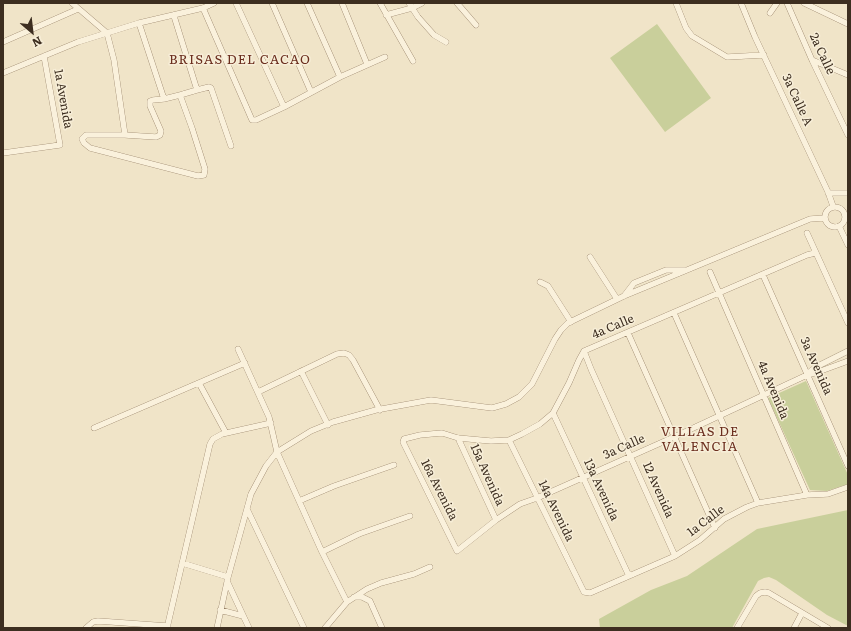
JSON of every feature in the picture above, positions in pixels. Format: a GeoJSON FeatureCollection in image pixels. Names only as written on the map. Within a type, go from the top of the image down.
{"type":"FeatureCollection","features":[{"type":"Feature","properties":{"kind":"street"},"geometry":{"type":"LineString","coordinates":[[72,3],[107,33],[114,60],[125,135]]}},
{"type":"Feature","properties":{"kind":"street"},"geometry":{"type":"LineString","coordinates":[[3,73],[78,42],[139,23],[203,8],[214,3]]}},
{"type":"Feature","properties":{"kind":"street"},"geometry":{"type":"LineString","coordinates":[[236,3],[284,107]]}},
{"type":"Feature","properties":{"kind":"street"},"geometry":{"type":"LineString","coordinates":[[272,3],[311,92]]}},
{"type":"Feature","properties":{"kind":"street"},"geometry":{"type":"LineString","coordinates":[[307,3],[340,77]]}},
{"type":"Feature","properties":{"kind":"street"},"geometry":{"type":"LineString","coordinates":[[342,3],[368,64]]}},
{"type":"Feature","properties":{"kind":"street"},"geometry":{"type":"LineString","coordinates":[[380,3],[413,60]]}},
{"type":"Feature","properties":{"kind":"street"},"geometry":{"type":"LineString","coordinates":[[386,15],[422,3]]}},
{"type":"Feature","properties":{"kind":"street"},"geometry":{"type":"LineString","coordinates":[[457,3],[476,25]]}},
{"type":"Feature","properties":{"kind":"street"},"geometry":{"type":"LineString","coordinates":[[676,3],[686,28],[692,36],[727,57],[764,55]]}},
{"type":"Feature","properties":{"kind":"street","name":"3a Calle A"},"geometry":{"type":"LineString","coordinates":[[741,3],[828,193],[832,206]]}},
{"type":"Feature","properties":{"kind":"street"},"geometry":{"type":"LineString","coordinates":[[770,13],[776,3]]}},
{"type":"Feature","properties":{"kind":"street","name":"2a Calle"},"geometry":{"type":"LineString","coordinates":[[787,3],[812,60],[848,135]]}},
{"type":"Feature","properties":{"kind":"street"},"geometry":{"type":"LineString","coordinates":[[804,3],[848,24]]}},
{"type":"Feature","properties":{"kind":"street"},"geometry":{"type":"LineString","coordinates":[[411,6],[418,17],[434,35],[446,42]]}},
{"type":"Feature","properties":{"kind":"street"},"geometry":{"type":"LineString","coordinates":[[203,8],[252,120],[256,120],[284,107],[340,77],[385,57]]}},
{"type":"Feature","properties":{"kind":"street"},"geometry":{"type":"LineString","coordinates":[[3,42],[78,9]]}},
{"type":"Feature","properties":{"kind":"street"},"geometry":{"type":"LineString","coordinates":[[174,16],[197,90]]}},
{"type":"Feature","properties":{"kind":"street"},"geometry":{"type":"LineString","coordinates":[[139,23],[164,99]]}},
{"type":"Feature","properties":{"kind":"street","name":"1a Avenida"},"geometry":{"type":"LineString","coordinates":[[3,153],[60,145],[44,56]]}},
{"type":"Feature","properties":{"kind":"street"},"geometry":{"type":"LineString","coordinates":[[812,60],[848,74]]}},
{"type":"Feature","properties":{"kind":"street"},"geometry":{"type":"LineString","coordinates":[[180,95],[206,169],[204,175],[198,176],[90,148],[82,139],[86,135],[156,137],[160,135],[161,131],[150,106],[150,101],[164,99],[209,87],[211,88],[231,146]]}},
{"type":"Feature","properties":{"kind":"street"},"geometry":{"type":"LineString","coordinates":[[828,193],[848,193]]}},
{"type":"Feature","properties":{"kind":"street"},"geometry":{"type":"LineString","coordinates":[[832,206],[840,208],[845,214],[844,221],[839,226],[835,227],[828,225],[824,218],[826,210],[832,206]]}},
{"type":"Feature","properties":{"kind":"street"},"geometry":{"type":"LineString","coordinates":[[217,628],[220,610],[251,494],[266,466],[277,452],[311,431],[328,424],[380,410],[431,400],[492,408],[506,404],[519,397],[532,384],[561,330],[571,322],[624,296],[634,283],[666,270],[687,270],[810,220],[824,218]]}},
{"type":"Feature","properties":{"kind":"street"},"geometry":{"type":"LineString","coordinates":[[839,226],[848,245]]}},
{"type":"Feature","properties":{"kind":"street"},"geometry":{"type":"LineString","coordinates":[[807,233],[848,323]]}},
{"type":"Feature","properties":{"kind":"street","name":"4a Calle"},"geometry":{"type":"LineString","coordinates":[[404,439],[420,434],[442,433],[458,438],[491,441],[509,440],[540,424],[553,413],[584,351],[807,255],[815,253]]}},
{"type":"Feature","properties":{"kind":"street"},"geometry":{"type":"LineString","coordinates":[[590,257],[617,300]]}},
{"type":"Feature","properties":{"kind":"street","name":"4a Avenida"},"geometry":{"type":"LineString","coordinates":[[710,272],[807,495]]}},
{"type":"Feature","properties":{"kind":"street","name":"3a Avenida"},"geometry":{"type":"LineString","coordinates":[[763,275],[848,466]]}},
{"type":"Feature","properties":{"kind":"street"},"geometry":{"type":"LineString","coordinates":[[540,282],[548,286],[571,322]]}},
{"type":"Feature","properties":{"kind":"street"},"geometry":{"type":"LineString","coordinates":[[674,313],[758,503]]}},
{"type":"Feature","properties":{"kind":"street"},"geometry":{"type":"LineString","coordinates":[[628,333],[715,528]]}},
{"type":"Feature","properties":{"kind":"street"},"geometry":{"type":"LineString","coordinates":[[238,349],[271,423],[277,452],[322,552],[347,602]]}},
{"type":"Feature","properties":{"kind":"street","name":"12 Avenida"},"geometry":{"type":"LineString","coordinates":[[584,351],[675,556]]}},
{"type":"Feature","properties":{"kind":"street","name":"3a Calle"},"geometry":{"type":"LineString","coordinates":[[807,375],[816,367],[848,352]]}},
{"type":"Feature","properties":{"kind":"street"},"geometry":{"type":"LineString","coordinates":[[258,392],[337,354],[344,353],[349,355],[353,360],[380,410]]}},
{"type":"Feature","properties":{"kind":"street"},"geometry":{"type":"LineString","coordinates":[[579,360],[591,369]]}},
{"type":"Feature","properties":{"kind":"street","name":"3a Calle"},"geometry":{"type":"LineString","coordinates":[[457,551],[496,520],[520,504],[537,498],[674,437],[807,375],[848,361]]}},
{"type":"Feature","properties":{"kind":"street"},"geometry":{"type":"LineString","coordinates":[[94,428],[245,363]]}},
{"type":"Feature","properties":{"kind":"street"},"geometry":{"type":"LineString","coordinates":[[301,372],[328,424]]}},
{"type":"Feature","properties":{"kind":"street"},"geometry":{"type":"LineString","coordinates":[[199,382],[226,433]]}},
{"type":"Feature","properties":{"kind":"street","name":"13a Avenida"},"geometry":{"type":"LineString","coordinates":[[553,413],[629,576]]}},
{"type":"Feature","properties":{"kind":"street"},"geometry":{"type":"LineString","coordinates":[[86,628],[93,622],[98,621],[168,627],[210,444],[213,439],[226,433],[271,423]]}},
{"type":"Feature","properties":{"kind":"street","name":"15a Avenida"},"geometry":{"type":"LineString","coordinates":[[458,438],[496,520]]}},
{"type":"Feature","properties":{"kind":"street","name":"16a Avenida"},"geometry":{"type":"LineString","coordinates":[[404,439],[403,442],[457,551]]}},
{"type":"Feature","properties":{"kind":"street","name":"14a Avenida"},"geometry":{"type":"LineString","coordinates":[[509,440],[584,592]]}},
{"type":"Feature","properties":{"kind":"street"},"geometry":{"type":"LineString","coordinates":[[299,501],[340,483],[394,465]]}},
{"type":"Feature","properties":{"kind":"street","name":"1a Calle"},"geometry":{"type":"LineString","coordinates":[[584,592],[590,593],[675,556],[715,528],[724,519],[747,507],[758,503],[807,495],[828,494],[848,487]]}},
{"type":"Feature","properties":{"kind":"street"},"geometry":{"type":"LineString","coordinates":[[247,509],[304,628]]}},
{"type":"Feature","properties":{"kind":"street"},"geometry":{"type":"LineString","coordinates":[[322,552],[359,534],[410,516]]}},
{"type":"Feature","properties":{"kind":"street"},"geometry":{"type":"LineString","coordinates":[[182,563],[228,579],[249,628]]}},
{"type":"Feature","properties":{"kind":"street"},"geometry":{"type":"LineString","coordinates":[[325,628],[347,602],[367,588],[414,574],[430,567]]}},
{"type":"Feature","properties":{"kind":"street"},"geometry":{"type":"LineString","coordinates":[[737,628],[753,599],[760,593],[769,593],[828,628]]}},
{"type":"Feature","properties":{"kind":"street"},"geometry":{"type":"LineString","coordinates":[[354,597],[362,597],[370,601],[382,628]]}},
{"type":"Feature","properties":{"kind":"street"},"geometry":{"type":"LineString","coordinates":[[220,610],[243,616]]}},
{"type":"Feature","properties":{"kind":"street"},"geometry":{"type":"LineString","coordinates":[[794,628],[802,613]]}},
{"type":"Feature","properties":{"kind":"green space"},"geometry":{"type":"Polygon","coordinates":[[[657,24],[711,98],[665,132],[610,58],[657,24]]]}},
{"type":"Feature","properties":{"kind":"green space"},"geometry":{"type":"Polygon","coordinates":[[[806,381],[848,475],[848,484],[827,491],[810,490],[768,398],[806,381]]]}},
{"type":"Feature","properties":{"kind":"green space"},"geometry":{"type":"Polygon","coordinates":[[[848,510],[848,626],[827,615],[776,580],[769,577],[758,581],[732,628],[600,628],[599,619],[651,590],[687,576],[757,529],[848,510]]]}},
{"type":"Feature","properties":{"kind":"district","name":"BRISAS DEL CACAO"},"geometry":{"type":"Point","coordinates":[240,60]}},
{"type":"Feature","properties":{"kind":"district","name":"VILLAS DE VALENCIA"},"geometry":{"type":"Point","coordinates":[700,440]}}]}
